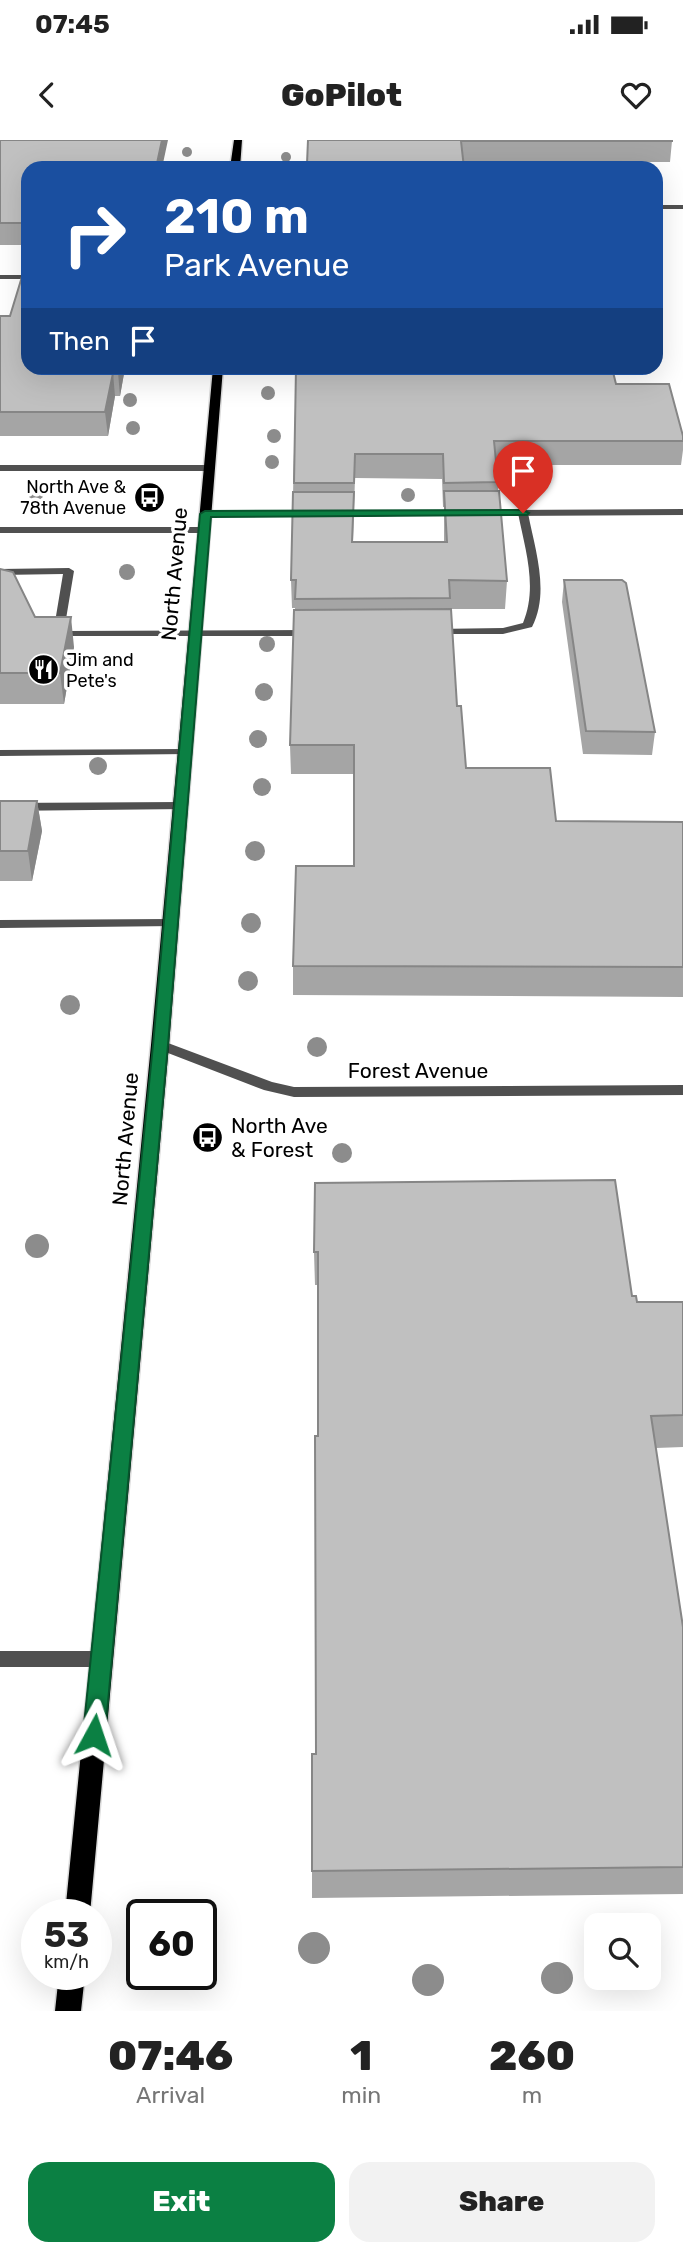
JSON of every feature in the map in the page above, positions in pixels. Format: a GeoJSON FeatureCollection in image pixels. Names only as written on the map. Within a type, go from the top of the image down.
{"type":"FeatureCollection","features":[{"type":"Feature","properties":{"kind":"main road"},"geometry":{"type":"LineString","coordinates":[[236,161],[238,140]]}},
{"type":"Feature","properties":{"kind":"main road","name":"North Avenue"},"geometry":{"type":"LineString","coordinates":[[78,1899],[160,1045],[217,375]]}},
{"type":"Feature","properties":{"kind":"main road"},"geometry":{"type":"LineString","coordinates":[[68,2011],[70,1990]]}},
{"type":"Feature","properties":{"kind":"street"},"geometry":{"type":"LineString","coordinates":[[663,207],[683,207]]}},
{"type":"Feature","properties":{"kind":"street"},"geometry":{"type":"LineString","coordinates":[[0,277],[21,276]]}},
{"type":"Feature","properties":{"kind":"street"},"geometry":{"type":"LineString","coordinates":[[0,468],[209,468]]}},
{"type":"Feature","properties":{"kind":"street"},"geometry":{"type":"LineString","coordinates":[[0,530],[523,513],[683,512]]}},
{"type":"Feature","properties":{"kind":"street"},"geometry":{"type":"LineString","coordinates":[[419,632],[503,631],[528,625],[535,612],[536,593],[523,513]]}},
{"type":"Feature","properties":{"kind":"street"},"geometry":{"type":"LineString","coordinates":[[0,572],[69,571],[58,634],[324,632]]}},
{"type":"Feature","properties":{"kind":"street"},"geometry":{"type":"LineString","coordinates":[[0,753],[185,752]]}},
{"type":"Feature","properties":{"kind":"street"},"geometry":{"type":"LineString","coordinates":[[0,807],[181,806]]}},
{"type":"Feature","properties":{"kind":"street"},"geometry":{"type":"LineString","coordinates":[[0,925],[171,923]]}},
{"type":"Feature","properties":{"kind":"street","name":"Forest Avenue"},"geometry":{"type":"LineString","coordinates":[[160,1045],[269,1086],[294,1092],[683,1090]]}},
{"type":"Feature","properties":{"kind":"street"},"geometry":{"type":"LineString","coordinates":[[0,1659],[102,1659]]}},
{"type":"Feature","properties":{"kind":"building"},"geometry":{"type":"Polygon","coordinates":[[[0,140],[162,140],[158,161],[21,161],[21,223],[0,223],[0,140]]]}},
{"type":"Feature","properties":{"kind":"building"},"geometry":{"type":"Polygon","coordinates":[[[308,140],[672,140],[461,141],[463,161],[307,161],[308,140]]]}},
{"type":"Feature","properties":{"kind":"building"},"geometry":{"type":"Polygon","coordinates":[[[21,280],[21,375],[113,375],[105,412],[0,412],[0,316],[10,316],[21,280]]]}},
{"type":"Feature","properties":{"kind":"building"},"geometry":{"type":"Polygon","coordinates":[[[296,375],[614,375],[616,384],[669,384],[683,436],[683,441],[494,441],[498,482],[444,483],[443,454],[355,454],[354,483],[294,483],[296,375]]]}},
{"type":"Feature","properties":{"kind":"building"},"geometry":{"type":"Polygon","coordinates":[[[444,491],[499,491],[507,581],[449,580],[450,598],[295,599],[296,580],[291,580],[293,492],[354,492],[352,542],[447,542],[444,491]]]}},
{"type":"Feature","properties":{"kind":"building"},"geometry":{"type":"Polygon","coordinates":[[[0,569],[13,572],[35,617],[71,617],[60,673],[0,673],[0,569]]]}},
{"type":"Feature","properties":{"kind":"building"},"geometry":{"type":"Polygon","coordinates":[[[564,580],[622,580],[626,583],[655,732],[586,731],[564,580]]]}},
{"type":"Feature","properties":{"kind":"building"},"geometry":{"type":"Polygon","coordinates":[[[451,609],[457,706],[461,706],[466,768],[550,768],[556,821],[683,822],[683,967],[293,966],[296,866],[354,866],[354,745],[290,745],[294,610],[451,609]]]}},
{"type":"Feature","properties":{"kind":"building"},"geometry":{"type":"Polygon","coordinates":[[[0,801],[37,801],[28,851],[0,851],[0,801]]]}},
{"type":"Feature","properties":{"kind":"building"},"geometry":{"type":"Polygon","coordinates":[[[615,1180],[632,1296],[636,1296],[637,1302],[683,1302],[683,1415],[651,1416],[683,1627],[683,1867],[312,1871],[312,1754],[316,1754],[315,1436],[318,1436],[318,1252],[314,1252],[315,1183],[615,1180]]]}},
{"type":"Feature","properties":{"kind":"place","name":"North Ave & 78th Avenue"},"geometry":{"type":"Point","coordinates":[149,497]}},
{"type":"Feature","properties":{"kind":"place","name":"Jim and Pete's"},"geometry":{"type":"Point","coordinates":[43,670]}},
{"type":"Feature","properties":{"kind":"place","name":"North Ave & Forest"},"geometry":{"type":"Point","coordinates":[208,1137]}},
{"type":"Feature","properties":{"kind":"route"},"geometry":{"type":"LineString","coordinates":[[94,1735],[160,1045],[205,514],[523,513]]}}]}
